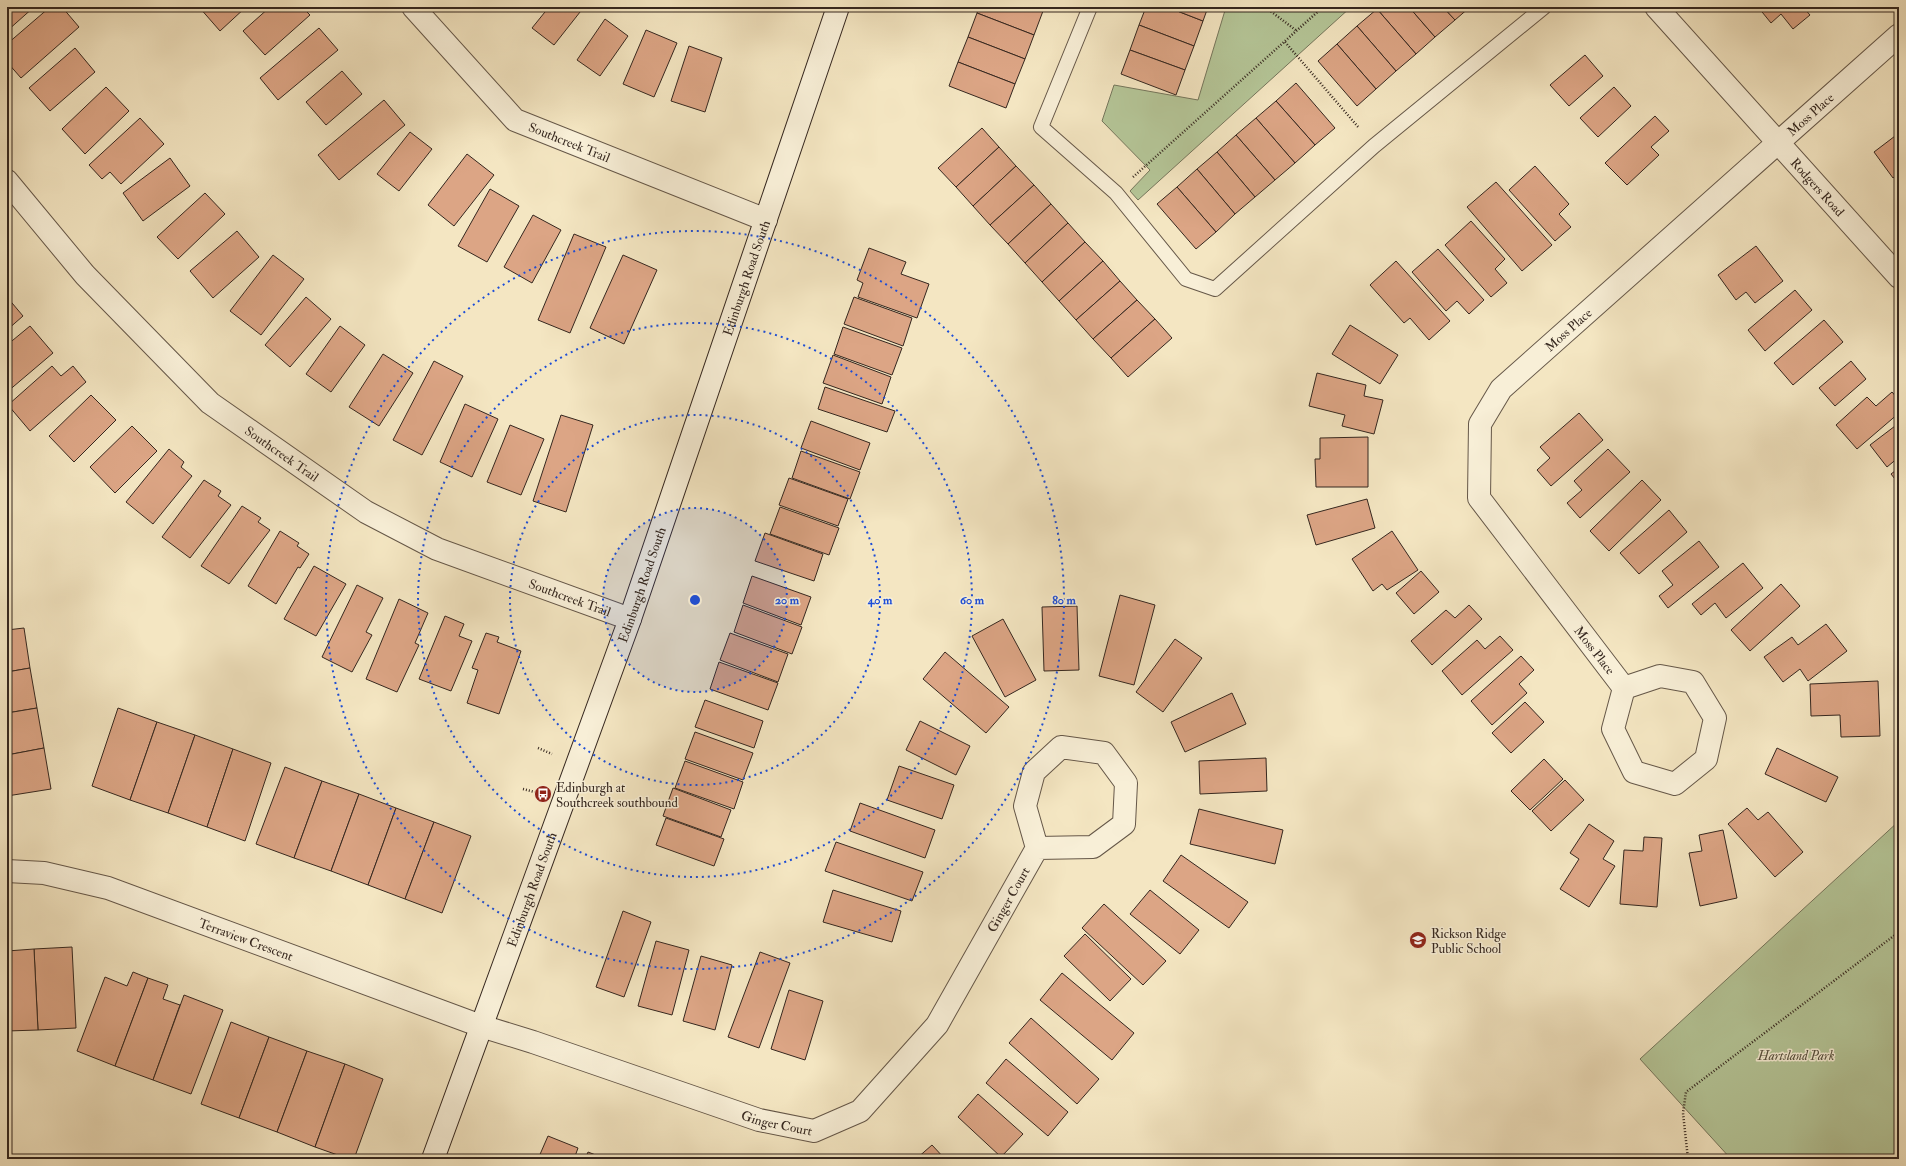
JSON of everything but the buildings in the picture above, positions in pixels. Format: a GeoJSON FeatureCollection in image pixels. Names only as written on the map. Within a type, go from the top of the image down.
{"type":"FeatureCollection","features":[{"type":"Feature","properties":{"kind":"street","name":"Southcreek Trail"},"geometry":{"type":"LineString","coordinates":[[413,7],[515,120],[766,220]]}},
{"type":"Feature","properties":{"kind":"street","name":"Edinburgh Road South"},"geometry":{"type":"LineString","coordinates":[[433,1159],[630,619],[838,7]]}},
{"type":"Feature","properties":{"kind":"street","name":"Rodgers Road"},"geometry":{"type":"LineString","coordinates":[[1656,7],[1899,277]]}},
{"type":"Feature","properties":{"kind":"street","name":"Moss Place"},"geometry":{"type":"LineString","coordinates":[[1624,688],[1479,498],[1480,424],[1501,388],[1899,35]]}},
{"type":"Feature","properties":{"kind":"street","name":"Southcreek Trail"},"geometry":{"type":"LineString","coordinates":[[7,181],[85,275],[210,403],[366,512],[437,550],[630,619]]}},
{"type":"Feature","properties":{"kind":"street","name":"Moss Place"},"geometry":{"type":"LineString","coordinates":[[1660,676],[1693,682],[1715,718],[1706,759],[1675,784],[1634,772],[1613,729],[1624,688],[1660,676]]}},
{"type":"Feature","properties":{"kind":"street"},"geometry":{"type":"LineString","coordinates":[[1061,747],[1104,753],[1126,783],[1124,824],[1093,847],[1037,848],[1025,806],[1034,772],[1061,747]]}},
{"type":"Feature","properties":{"kind":"street","name":"Ginger Court"},"geometry":{"type":"LineString","coordinates":[[481,1026],[533,1042],[759,1120],[814,1131],[860,1111],[936,1025],[1037,848]]}},
{"type":"Feature","properties":{"kind":"street","name":"Terraview Crescent"},"geometry":{"type":"LineString","coordinates":[[7,871],[44,873],[108,888],[481,1026]]}},
{"type":"Feature","properties":{"kind":"lane"},"geometry":{"type":"LineString","coordinates":[[1090,7],[1042,127],[1116,193],[1186,279],[1215,289],[1374,146],[1544,7]]}},
{"type":"Feature","properties":{"kind":"path"},"geometry":{"type":"LineString","coordinates":[[1267,7],[1297,31]]}},
{"type":"Feature","properties":{"kind":"path"},"geometry":{"type":"LineString","coordinates":[[1116,193],[1324,7]]}},
{"type":"Feature","properties":{"kind":"path"},"geometry":{"type":"LineString","coordinates":[[1284,42],[1374,146]]}},
{"type":"Feature","properties":{"kind":"path"},"geometry":{"type":"LineString","coordinates":[[538,748],[558,756]]}},
{"type":"Feature","properties":{"kind":"path"},"geometry":{"type":"LineString","coordinates":[[523,789],[543,794]]}},
{"type":"Feature","properties":{"kind":"path"},"geometry":{"type":"LineString","coordinates":[[1688,1159],[1683,1114],[1686,1092],[1899,932]]}},
{"type":"Feature","properties":{"kind":"green space"},"geometry":{"type":"Polygon","coordinates":[[[1226,7],[1351,7],[1138,200],[1130,191],[1150,170],[1102,121],[1114,85],[1198,100],[1226,7]]]}},
{"type":"Feature","properties":{"kind":"green space","name":"Hartsland Park"},"geometry":{"type":"Polygon","coordinates":[[[1899,821],[1899,1159],[1731,1159],[1640,1059],[1899,821]]]}},
{"type":"Feature","properties":{"kind":"place","name":"Edinburgh at Southcreek southbound"},"geometry":{"type":"Point","coordinates":[543,794]}},
{"type":"Feature","properties":{"kind":"place","name":"Rickson Ridge Public School"},"geometry":{"type":"Point","coordinates":[1418,940]}}]}
